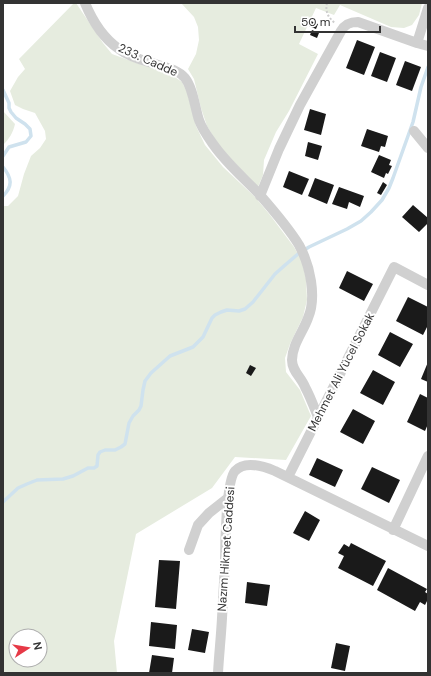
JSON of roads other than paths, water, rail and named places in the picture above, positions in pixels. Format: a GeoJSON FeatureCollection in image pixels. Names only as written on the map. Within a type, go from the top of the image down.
{"type":"FeatureCollection","features":[{"type":"Feature","properties":{"kind":"street","name":"233. Cadde"},"geometry":{"type":"LineString","coordinates":[[86,3],[90,15],[99,28],[111,43],[120,50],[153,64],[168,67],[184,77],[188,83],[200,121],[206,134],[224,160],[260,196],[290,231],[299,246],[305,257],[313,298],[308,318],[292,354],[292,362],[294,371],[306,387],[318,418]]}},
{"type":"Feature","properties":{"kind":"street"},"geometry":{"type":"LineString","coordinates":[[417,43],[428,8]]}},
{"type":"Feature","properties":{"kind":"street"},"geometry":{"type":"LineString","coordinates":[[260,196],[279,149],[297,112],[345,25],[351,22],[358,22],[428,46]]}},
{"type":"Feature","properties":{"kind":"street"},"geometry":{"type":"LineString","coordinates":[[414,131],[428,148]]}},
{"type":"Feature","properties":{"kind":"street","name":"Mehmet Ali Yücel Sokak"},"geometry":{"type":"LineString","coordinates":[[288,477],[394,267],[428,285]]}},
{"type":"Feature","properties":{"kind":"street"},"geometry":{"type":"LineString","coordinates":[[393,530],[428,456]]}},
{"type":"Feature","properties":{"kind":"street","name":"Nazım Hikmet Caddesi"},"geometry":{"type":"LineString","coordinates":[[218,673],[226,520],[228,498],[232,477],[235,471],[247,465],[265,467],[428,546]]}},
{"type":"Feature","properties":{"kind":"street"},"geometry":{"type":"LineString","coordinates":[[189,550],[198,525],[209,513],[228,498]]}},
{"type":"Feature","properties":{"kind":"waterway"},"geometry":{"type":"LineString","coordinates":[[3,502],[18,488],[37,480],[63,479],[73,476],[88,468],[94,468],[97,466],[98,455],[100,452],[105,450],[115,450],[125,444],[129,423],[141,406],[145,381],[151,373],[170,356],[193,347],[203,337],[215,315],[227,310],[239,311],[245,309],[253,302],[275,274],[298,254],[361,221],[371,212],[382,200],[393,178],[413,122],[421,87],[428,67]]}},
{"type":"Feature","properties":{"kind":"waterway"},"geometry":{"type":"LineString","coordinates":[[3,90],[11,112],[30,129],[31,136],[26,142],[9,147],[3,156]]}},
{"type":"Feature","properties":{"kind":"waterway"},"geometry":{"type":"LineString","coordinates":[[3,167],[10,178],[10,185],[3,196]]}}]}
